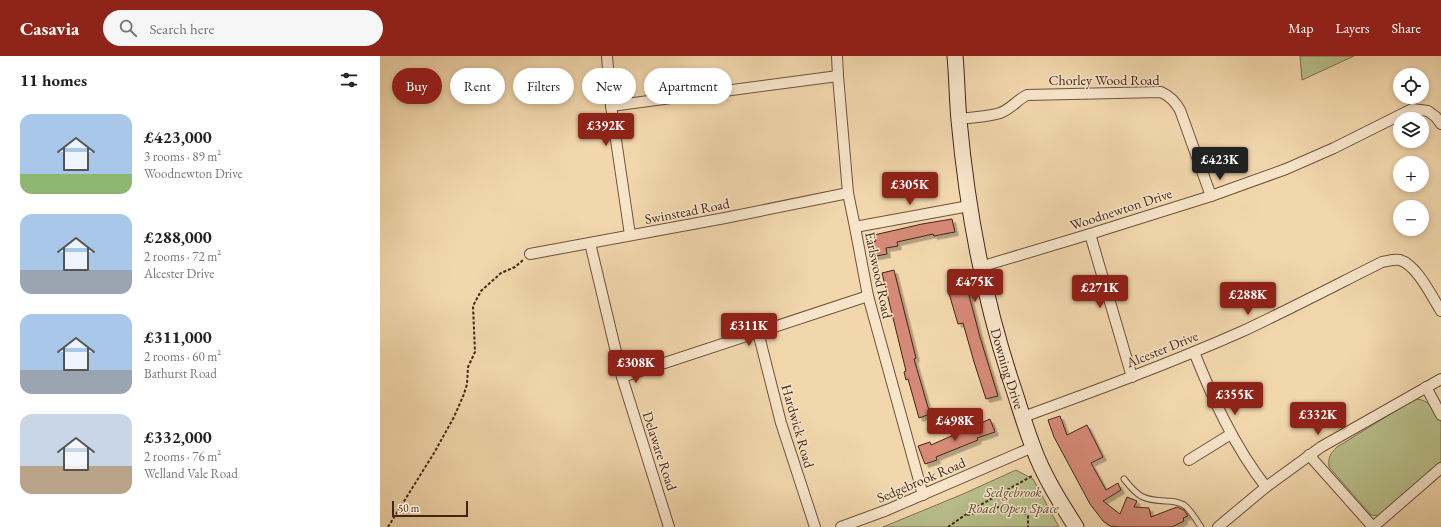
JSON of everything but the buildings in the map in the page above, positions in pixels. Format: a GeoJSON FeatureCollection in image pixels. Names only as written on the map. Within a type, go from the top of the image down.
{"type":"FeatureCollection","features":[{"type":"Feature","properties":{"kind":"street"},"geometry":{"type":"LineString","coordinates":[[607,56],[611,106],[630,235]]}},
{"type":"Feature","properties":{"kind":"street","name":"Earlswood Road"},"geometry":{"type":"LineString","coordinates":[[837,56],[848,193],[854,227],[868,296],[923,495]]}},
{"type":"Feature","properties":{"kind":"street","name":"Downing Drive"},"geometry":{"type":"LineString","coordinates":[[955,56],[958,119],[969,206],[980,267],[1003,354],[1033,448],[1043,470],[1076,527]]}},
{"type":"Feature","properties":{"kind":"street"},"geometry":{"type":"LineString","coordinates":[[611,106],[838,76]]}},
{"type":"Feature","properties":{"kind":"street","name":"Chorley Wood Road"},"geometry":{"type":"LineString","coordinates":[[958,119],[1001,112],[1027,95],[1161,92],[1168,95],[1175,101],[1180,110],[1210,196]]}},
{"type":"Feature","properties":{"kind":"street","name":"Woodnewton Drive"},"geometry":{"type":"LineString","coordinates":[[980,267],[1210,196],[1286,169],[1334,148],[1412,109],[1428,111],[1436,117],[1441,124]]}},
{"type":"Feature","properties":{"kind":"street","name":"Swinstead Road"},"geometry":{"type":"LineString","coordinates":[[530,254],[717,220],[848,193]]}},
{"type":"Feature","properties":{"kind":"street"},"geometry":{"type":"LineString","coordinates":[[854,227],[969,206]]}},
{"type":"Feature","properties":{"kind":"street"},"geometry":{"type":"LineString","coordinates":[[1090,234],[1132,377]]}},
{"type":"Feature","properties":{"kind":"street","name":"Delaware Road"},"geometry":{"type":"LineString","coordinates":[[590,243],[622,377],[669,527]]}},
{"type":"Feature","properties":{"kind":"street","name":"Alcester Drive"},"geometry":{"type":"LineString","coordinates":[[1023,417],[1132,377],[1194,352],[1258,324],[1382,262],[1401,260],[1412,267],[1441,311]]}},
{"type":"Feature","properties":{"kind":"street"},"geometry":{"type":"LineString","coordinates":[[622,377],[868,296]]}},
{"type":"Feature","properties":{"kind":"street","name":"Hardwick Road"},"geometry":{"type":"LineString","coordinates":[[758,332],[781,423],[815,527]]}},
{"type":"Feature","properties":{"kind":"street"},"geometry":{"type":"LineString","coordinates":[[1194,352],[1213,398],[1231,434],[1255,474],[1266,487]]}},
{"type":"Feature","properties":{"kind":"street"},"geometry":{"type":"LineString","coordinates":[[1219,527],[1266,487],[1321,447],[1441,379]]}},
{"type":"Feature","properties":{"kind":"street"},"geometry":{"type":"LineString","coordinates":[[1426,387],[1441,415]]}},
{"type":"Feature","properties":{"kind":"street"},"geometry":{"type":"LineString","coordinates":[[1189,460],[1231,434]]}},
{"type":"Feature","properties":{"kind":"street","name":"Sedgebrook Road"},"geometry":{"type":"LineString","coordinates":[[841,527],[861,524],[923,495],[1033,448]]}},
{"type":"Feature","properties":{"kind":"street"},"geometry":{"type":"LineString","coordinates":[[1309,455],[1373,527],[1441,468]]}},
{"type":"Feature","properties":{"kind":"lane"},"geometry":{"type":"LineString","coordinates":[[1124,480],[1138,495],[1145,499],[1183,504],[1201,527]]}},
{"type":"Feature","properties":{"kind":"path"},"geometry":{"type":"LineString","coordinates":[[388,527],[434,453],[464,394],[467,384],[468,367],[475,352],[473,306],[482,291],[502,272],[515,267],[530,254]]}},
{"type":"Feature","properties":{"kind":"path"},"geometry":{"type":"LineString","coordinates":[[948,527],[964,515],[1043,470]]}},
{"type":"Feature","properties":{"kind":"path"},"geometry":{"type":"LineString","coordinates":[[964,515],[1002,506],[1015,506],[1028,516],[1028,527]]}},
{"type":"Feature","properties":{"kind":"green space"},"geometry":{"type":"Polygon","coordinates":[[[1300,56],[1354,56],[1302,80],[1300,56]]]}},
{"type":"Feature","properties":{"kind":"green space"},"geometry":{"type":"Polygon","coordinates":[[[1418,399],[1429,404],[1440,418],[1441,463],[1379,516],[1371,515],[1329,467],[1330,456],[1337,447],[1410,402],[1418,399]]]}},
{"type":"Feature","properties":{"kind":"green space","name":"Sedgebrook Road Open Space"},"geometry":{"type":"Polygon","coordinates":[[[1016,470],[1033,479],[1059,527],[883,527],[963,494],[1016,470]]]}}]}
